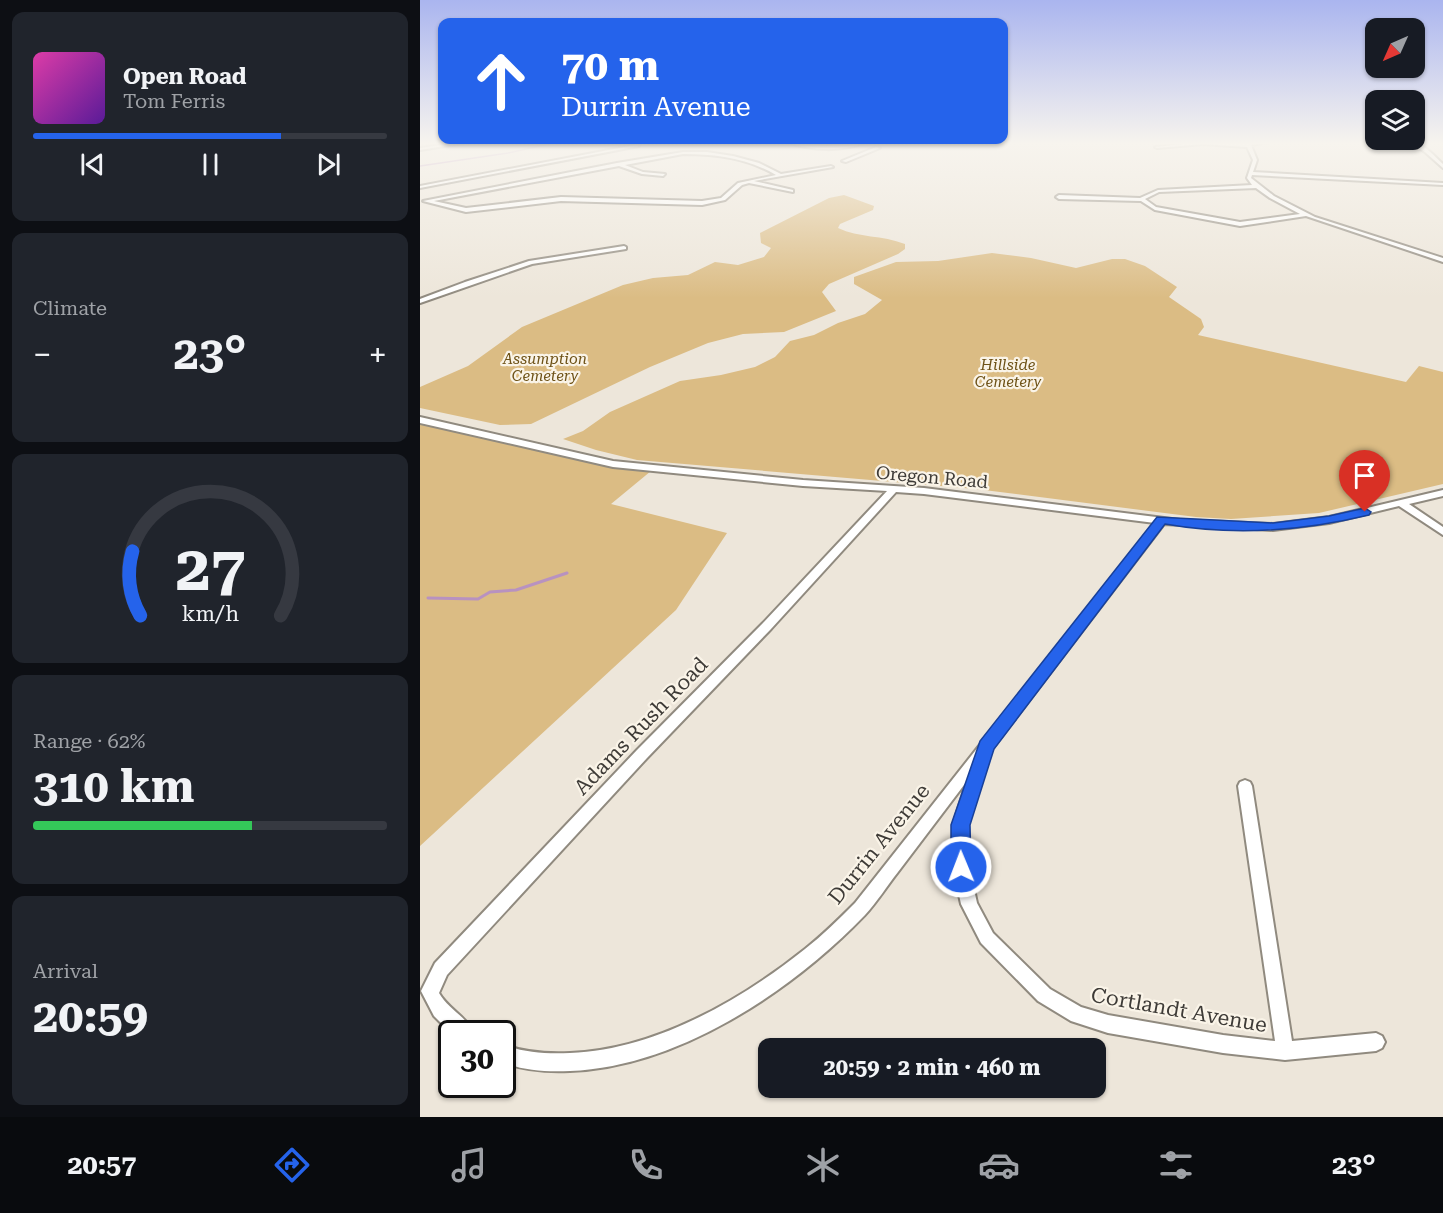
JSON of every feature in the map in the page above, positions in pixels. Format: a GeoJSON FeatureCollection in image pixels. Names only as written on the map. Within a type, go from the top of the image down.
{"type":"FeatureCollection","features":[{"type":"Feature","properties":{"kind":"street"},"geometry":{"type":"LineString","coordinates":[[423,202],[463,194]]}},
{"type":"Feature","properties":{"kind":"street"},"geometry":{"type":"LineString","coordinates":[[423,202],[465,210],[561,199],[695,204],[723,198],[727,194]]}},
{"type":"Feature","properties":{"kind":"street"},"geometry":{"type":"LineString","coordinates":[[1143,200],[1149,194]]}},
{"type":"Feature","properties":{"kind":"street"},"geometry":{"type":"LineString","coordinates":[[1270,194],[1305,215],[1443,260]]}},
{"type":"Feature","properties":{"kind":"street"},"geometry":{"type":"LineString","coordinates":[[1059,197],[1143,200],[1155,208],[1234,224],[1253,224],[1305,215]]}},
{"type":"Feature","properties":{"kind":"street"},"geometry":{"type":"LineString","coordinates":[[420,301],[467,282],[531,262],[624,248]]}},
{"type":"Feature","properties":{"kind":"street","name":"Oregon Road"},"geometry":{"type":"LineString","coordinates":[[420,420],[613,464],[662,471],[1008,500],[1180,523],[1273,527],[1329,520],[1443,493]]}},
{"type":"Feature","properties":{"kind":"street","name":"Adams Rush Road"},"geometry":{"type":"LineString","coordinates":[[450,1020],[436,1007],[430,991],[441,969],[633,762],[767,626],[894,489]]}},
{"type":"Feature","properties":{"kind":"street"},"geometry":{"type":"LineString","coordinates":[[1402,504],[1443,532]]}},
{"type":"Feature","properties":{"kind":"street","name":"Durrin Avenue"},"geometry":{"type":"LineString","coordinates":[[516,1057],[537,1062],[573,1064],[616,1058],[656,1045],[714,1018],[804,960],[861,908],[1162,520]]}},
{"type":"Feature","properties":{"kind":"street","name":"Cortlandt Avenue"},"geometry":{"type":"LineString","coordinates":[[986,746],[960,825],[961,867],[969,904],[987,938],[1044,995],[1077,1015],[1108,1024],[1222,1044],[1286,1051],[1376,1042]]}},
{"type":"Feature","properties":{"kind":"street"},"geometry":{"type":"LineString","coordinates":[[1245,786],[1286,1051]]}},
{"type":"Feature","properties":{"kind":"green space","name":"Assumption Cemetery"},"geometry":{"type":"Polygon","coordinates":[[[844,195],[874,206],[873,210],[840,224],[838,228],[896,241],[905,244],[905,249],[829,284],[822,292],[836,311],[784,332],[743,334],[708,343],[650,367],[531,424],[500,425],[420,408],[420,387],[468,366],[522,327],[623,285],[653,278],[688,275],[715,262],[738,265],[764,257],[771,248],[761,243],[760,233],[829,198],[844,195]]]}},
{"type":"Feature","properties":{"kind":"green space","name":"Hillside Cemetery"},"geometry":{"type":"Polygon","coordinates":[[[992,253],[1031,258],[1076,268],[1112,259],[1125,259],[1145,266],[1177,287],[1169,297],[1201,319],[1204,327],[1198,335],[1406,382],[1419,366],[1443,372],[1443,484],[1319,513],[1231,519],[1196,517],[976,489],[637,460],[563,439],[583,431],[610,412],[680,381],[755,367],[775,357],[790,341],[814,335],[838,323],[865,314],[882,300],[854,284],[854,277],[896,262],[938,261],[992,253]]]}},
{"type":"Feature","properties":{"kind":"green space"},"geometry":{"type":"Polygon","coordinates":[[[420,420],[588,460],[651,471],[611,504],[727,533],[676,610],[420,846],[420,420]]]}},
{"type":"Feature","properties":{"kind":"waterway"},"geometry":{"type":"LineString","coordinates":[[428,598],[478,599],[490,592],[516,590],[567,573]]}},
{"type":"Feature","properties":{"kind":"route"},"geometry":{"type":"LineString","coordinates":[[961,867],[960,825],[986,746],[1162,520],[1180,523],[1273,527],[1329,520],[1365,512]]}}]}
